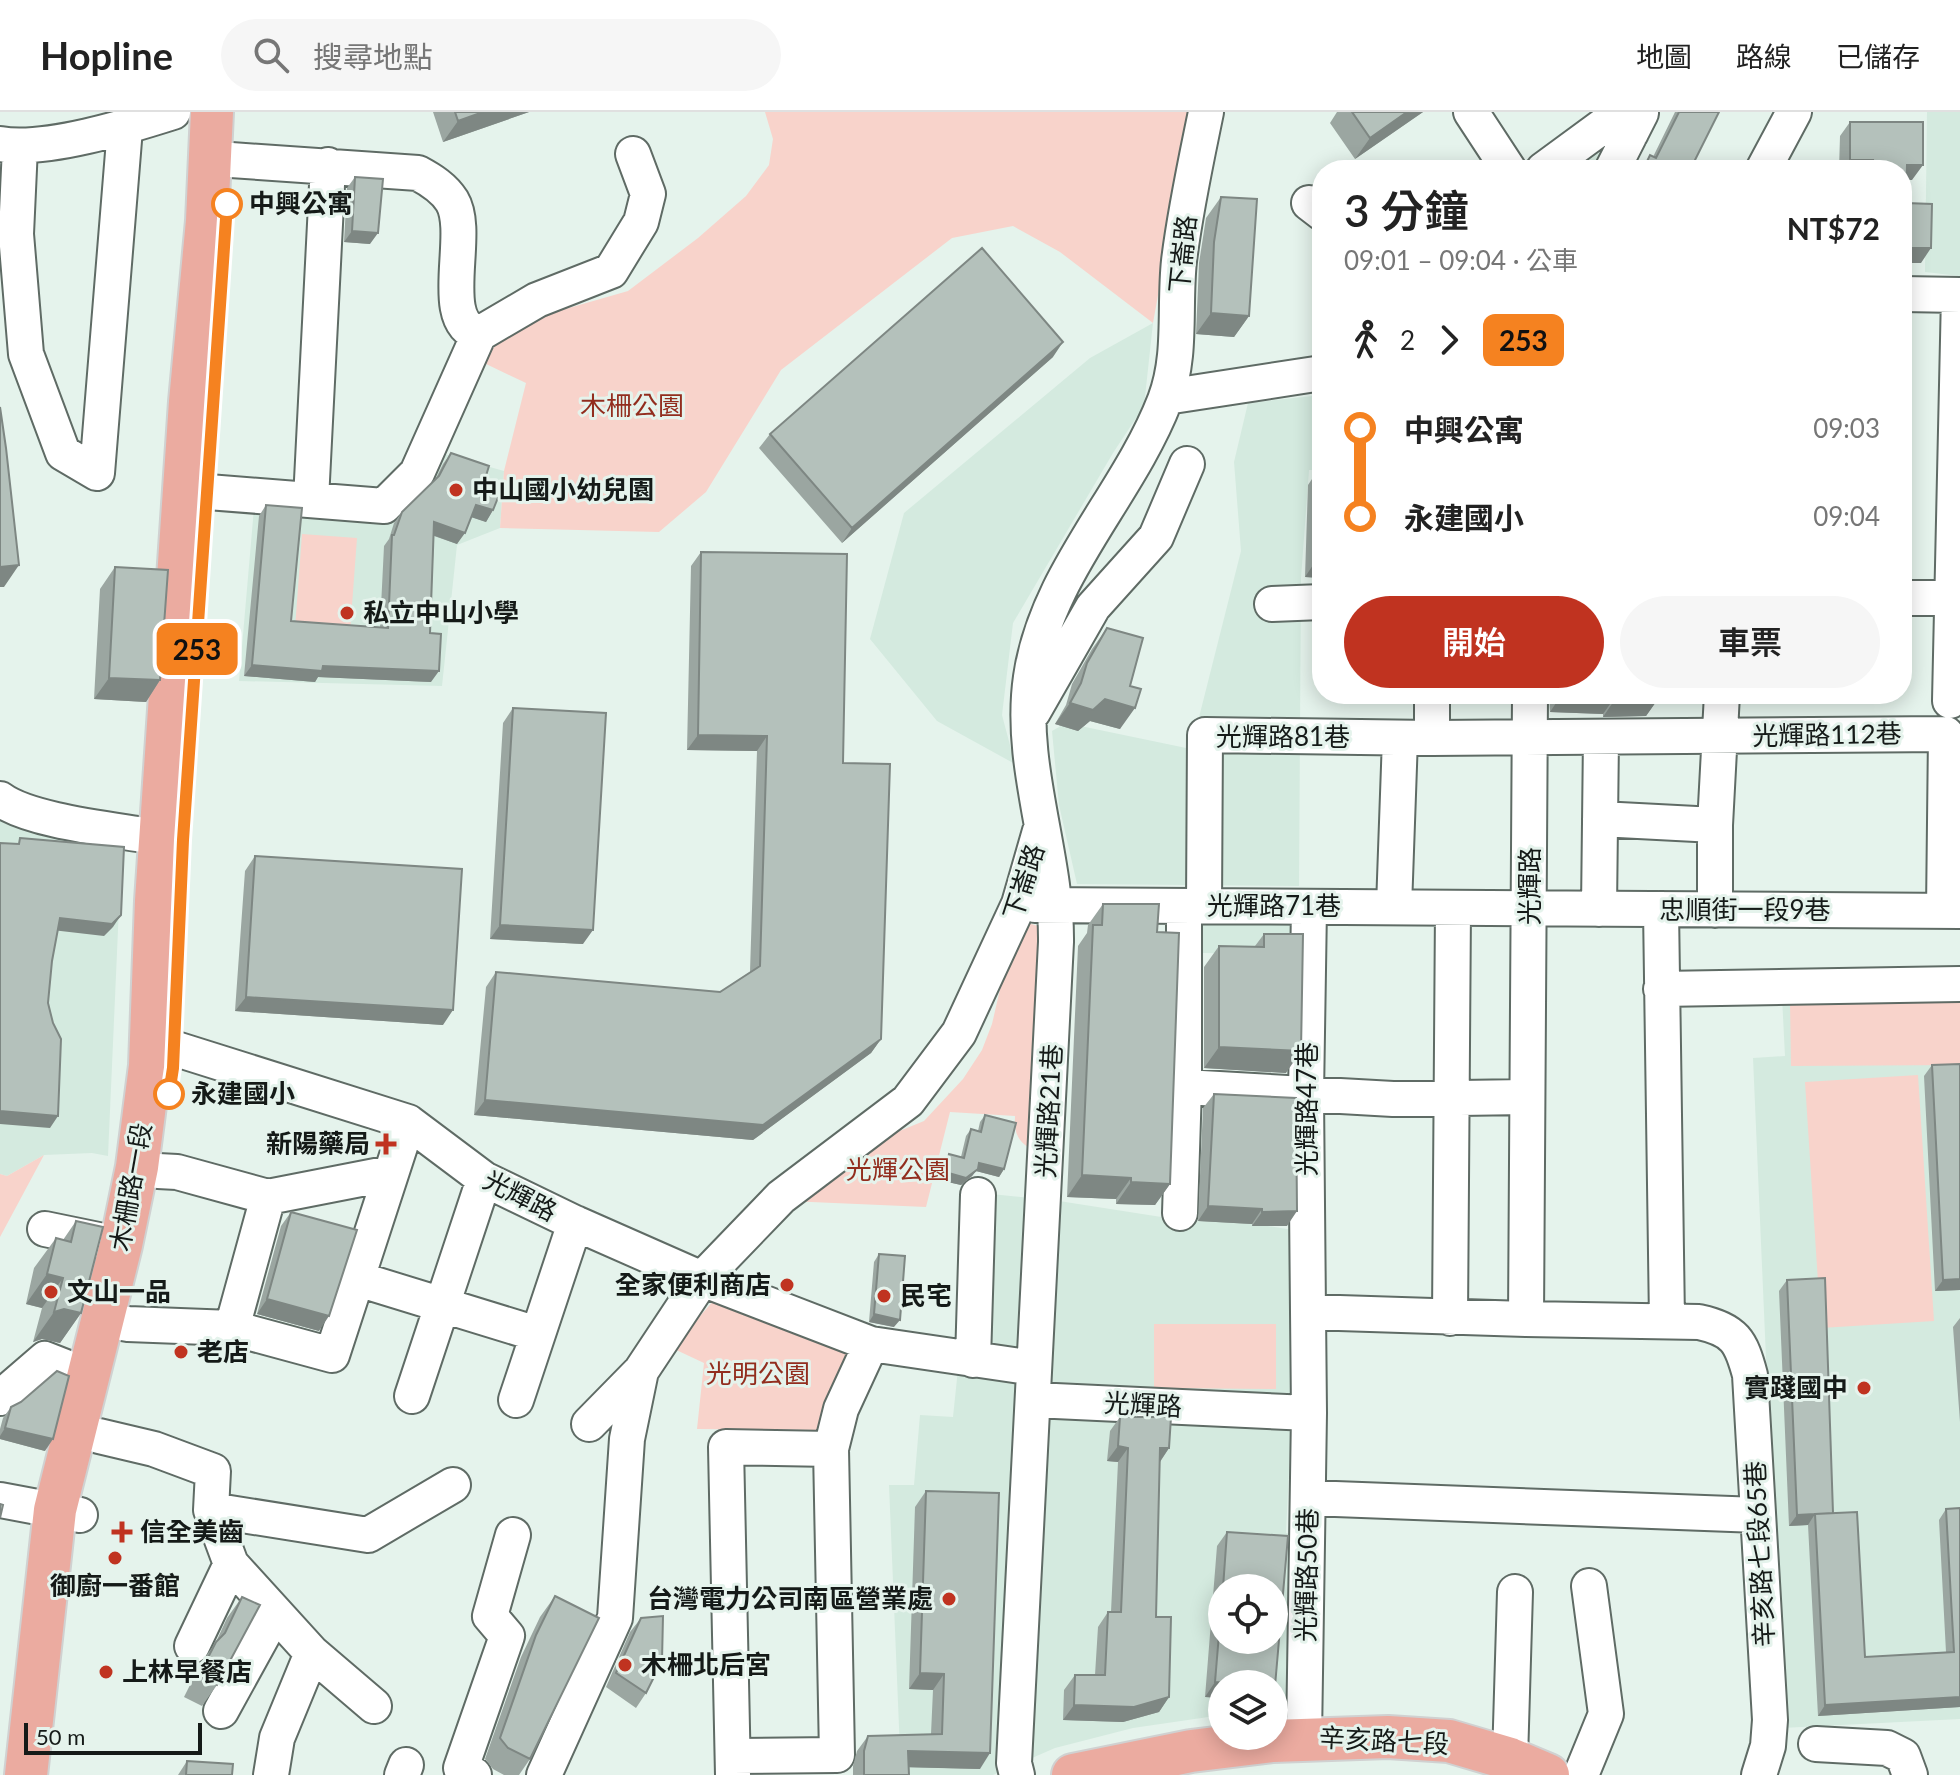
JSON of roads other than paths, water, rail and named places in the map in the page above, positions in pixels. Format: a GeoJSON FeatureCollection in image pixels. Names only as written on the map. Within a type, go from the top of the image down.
{"type":"FeatureCollection","features":[{"type":"Feature","properties":{"kind":"main road","name":"木柵路一段"},"geometry":{"type":"LineString","coordinates":[[26,1771],[90,1373],[116,1322],[158,1171],[173,1068],[163,1047],[156,901],[190,402],[207,221],[212,112]]}},
{"type":"Feature","properties":{"kind":"main road","name":"木柵路一段"},"geometry":{"type":"LineString","coordinates":[[68,1512],[99,1436],[116,1322],[121,1245],[163,1047],[183,840],[236,112]]}},
{"type":"Feature","properties":{"kind":"main road","name":"辛亥路七段"},"geometry":{"type":"LineString","coordinates":[[1073,1775],[1191,1751],[1304,1738],[1388,1737],[1449,1741],[1510,1759],[1548,1775]]}},
{"type":"Feature","properties":{"kind":"street"},"geometry":{"type":"LineString","coordinates":[[125,128],[97,473],[63,453],[26,354],[8,233],[10,146],[125,128],[173,112]]}},
{"type":"Feature","properties":{"kind":"street","name":"下崙路"},"geometry":{"type":"LineString","coordinates":[[641,1371],[702,1279],[781,1197],[908,1101],[959,1033],[1019,904],[1042,823],[1029,719],[1030,678],[1039,637],[1062,584],[1129,476],[1166,397],[1175,358],[1179,262],[1206,112]]}},
{"type":"Feature","properties":{"kind":"street"},"geometry":{"type":"LineString","coordinates":[[1471,112],[1502,160]]}},
{"type":"Feature","properties":{"kind":"street"},"geometry":{"type":"LineString","coordinates":[[1768,160],[1794,112]]}},
{"type":"Feature","properties":{"kind":"street"},"geometry":{"type":"LineString","coordinates":[[1558,160],[1620,120]]}},
{"type":"Feature","properties":{"kind":"street"},"geometry":{"type":"LineString","coordinates":[[1614,160],[1620,120]]}},
{"type":"Feature","properties":{"kind":"street"},"geometry":{"type":"LineString","coordinates":[[208,492],[384,506],[417,473],[479,334],[537,300],[611,271],[641,222],[648,194],[633,154]]}},
{"type":"Feature","properties":{"kind":"street"},"geometry":{"type":"LineString","coordinates":[[231,160],[418,173],[436,184],[453,202],[460,230],[456,295],[459,316],[470,331],[479,334]]}},
{"type":"Feature","properties":{"kind":"street"},"geometry":{"type":"LineString","coordinates":[[311,500],[328,165]]}},
{"type":"Feature","properties":{"kind":"street"},"geometry":{"type":"LineString","coordinates":[[1912,294],[1959,295],[1950,701]]}},
{"type":"Feature","properties":{"kind":"street"},"geometry":{"type":"LineString","coordinates":[[1166,397],[1312,375]]}},
{"type":"Feature","properties":{"kind":"street"},"geometry":{"type":"LineString","coordinates":[[1029,719],[1093,607],[1156,537],[1187,464]]}},
{"type":"Feature","properties":{"kind":"street"},"geometry":{"type":"LineString","coordinates":[[1912,598],[1952,598]]}},
{"type":"Feature","properties":{"kind":"street"},"geometry":{"type":"LineString","coordinates":[[1272,604],[1312,602]]}},
{"type":"Feature","properties":{"kind":"street"},"geometry":{"type":"LineString","coordinates":[[1394,907],[1416,738],[1428,704]]}},
{"type":"Feature","properties":{"kind":"street","name":"光輝路"},"geometry":{"type":"LineString","coordinates":[[1526,1319],[1530,704]]}},
{"type":"Feature","properties":{"kind":"street"},"geometry":{"type":"LineString","coordinates":[[1715,910],[1715,825],[1722,704]]}},
{"type":"Feature","properties":{"kind":"street","name":"光輝路112巷"},"geometry":{"type":"LineString","coordinates":[[1530,737],[1946,734],[1952,911]]}},
{"type":"Feature","properties":{"kind":"street","name":"光輝路81巷"},"geometry":{"type":"LineString","coordinates":[[1194,906],[1205,735],[1530,737]]}},
{"type":"Feature","properties":{"kind":"street"},"geometry":{"type":"LineString","coordinates":[[1599,909],[1601,737]]}},
{"type":"Feature","properties":{"kind":"street"},"geometry":{"type":"LineString","coordinates":[[0,799],[35,815],[161,838]]}},
{"type":"Feature","properties":{"kind":"street"},"geometry":{"type":"LineString","coordinates":[[1600,819],[1715,825]]}},
{"type":"Feature","properties":{"kind":"street","name":"光輝路21巷"},"geometry":{"type":"LineString","coordinates":[[1034,1384],[1055,973],[1055,905],[1042,823]]}},
{"type":"Feature","properties":{"kind":"street","name":"光輝路71巷"},"geometry":{"type":"LineString","coordinates":[[1019,904],[1530,908]]}},
{"type":"Feature","properties":{"kind":"street"},"geometry":{"type":"LineString","coordinates":[[1180,1213],[1194,906]]}},
{"type":"Feature","properties":{"kind":"street","name":"光輝路47巷"},"geometry":{"type":"LineString","coordinates":[[1308,1312],[1306,1095],[1309,907]]}},
{"type":"Feature","properties":{"kind":"street"},"geometry":{"type":"LineString","coordinates":[[1450,1318],[1453,908]]}},
{"type":"Feature","properties":{"kind":"street","name":"忠順街一段9巷"},"geometry":{"type":"LineString","coordinates":[[1530,908],[1952,911]]}},
{"type":"Feature","properties":{"kind":"street"},"geometry":{"type":"LineString","coordinates":[[1309,1413],[1308,1312],[1450,1318],[1667,1321],[1661,909]]}},
{"type":"Feature","properties":{"kind":"street"},"geometry":{"type":"LineString","coordinates":[[1661,989],[1960,984]]}},
{"type":"Feature","properties":{"kind":"street","name":"光輝路"},"geometry":{"type":"LineString","coordinates":[[163,1047],[408,1122],[484,1179],[575,1223],[702,1279],[871,1344],[973,1360],[1034,1384],[1309,1413]]}},
{"type":"Feature","properties":{"kind":"street"},"geometry":{"type":"LineString","coordinates":[[1184,1087],[1306,1095],[1451,1099],[1526,1097]]}},
{"type":"Feature","properties":{"kind":"street"},"geometry":{"type":"LineString","coordinates":[[116,1322],[232,1328],[332,1355],[408,1122]]}},
{"type":"Feature","properties":{"kind":"street"},"geometry":{"type":"LineString","coordinates":[[158,1171],[177,1172],[268,1197],[391,1173]]}},
{"type":"Feature","properties":{"kind":"street"},"geometry":{"type":"LineString","coordinates":[[412,1396],[484,1179]]}},
{"type":"Feature","properties":{"kind":"street"},"geometry":{"type":"LineString","coordinates":[[973,1360],[978,1195]]}},
{"type":"Feature","properties":{"kind":"street"},"geometry":{"type":"LineString","coordinates":[[232,1328],[268,1197]]}},
{"type":"Feature","properties":{"kind":"street"},"geometry":{"type":"LineString","coordinates":[[516,1400],[575,1223]]}},
{"type":"Feature","properties":{"kind":"street"},"geometry":{"type":"LineString","coordinates":[[45,1229],[121,1245]]}},
{"type":"Feature","properties":{"kind":"street"},"geometry":{"type":"LineString","coordinates":[[358,1279],[537,1334]]}},
{"type":"Feature","properties":{"kind":"street","name":"辛亥路七段65巷"},"geometry":{"type":"LineString","coordinates":[[1667,1321],[1699,1322],[1717,1326],[1734,1335],[1744,1353],[1750,1375],[1770,1720],[1768,1746],[1759,1775]]}},
{"type":"Feature","properties":{"kind":"street"},"geometry":{"type":"LineString","coordinates":[[831,1449],[726,1447],[733,1766],[837,1755],[831,1449],[841,1409],[871,1344]]}},
{"type":"Feature","properties":{"kind":"street"},"geometry":{"type":"LineString","coordinates":[[0,1398],[45,1359],[90,1373]]}},
{"type":"Feature","properties":{"kind":"street"},"geometry":{"type":"LineString","coordinates":[[589,1424],[641,1371]]}},
{"type":"Feature","properties":{"kind":"street"},"geometry":{"type":"LineString","coordinates":[[544,1775],[615,1618],[627,1439],[641,1371]]}},
{"type":"Feature","properties":{"kind":"street"},"geometry":{"type":"LineString","coordinates":[[1017,1775],[1014,1763],[1034,1384]]}},
{"type":"Feature","properties":{"kind":"street","name":"光輝路50巷"},"geometry":{"type":"LineString","coordinates":[[1304,1738],[1309,1413]]}},
{"type":"Feature","properties":{"kind":"street"},"geometry":{"type":"LineString","coordinates":[[99,1436],[154,1449],[213,1471],[211,1510],[231,1564],[312,1653],[374,1706]]}},
{"type":"Feature","properties":{"kind":"street"},"geometry":{"type":"LineString","coordinates":[[211,1510],[368,1535],[453,1485]]}},
{"type":"Feature","properties":{"kind":"street"},"geometry":{"type":"LineString","coordinates":[[1309,1498],[1758,1515]]}},
{"type":"Feature","properties":{"kind":"street"},"geometry":{"type":"LineString","coordinates":[[0,1500],[68,1512]]}},
{"type":"Feature","properties":{"kind":"street"},"geometry":{"type":"LineString","coordinates":[[474,1775],[461,1768],[507,1636],[490,1616],[513,1535]]}},
{"type":"Feature","properties":{"kind":"street"},"geometry":{"type":"LineString","coordinates":[[192,1646],[231,1564]]}},
{"type":"Feature","properties":{"kind":"street"},"geometry":{"type":"LineString","coordinates":[[1581,1775],[1606,1714],[1589,1586]]}},
{"type":"Feature","properties":{"kind":"street"},"geometry":{"type":"LineString","coordinates":[[1510,1759],[1515,1592]]}},
{"type":"Feature","properties":{"kind":"street"},"geometry":{"type":"LineString","coordinates":[[221,1711],[275,1613]]}},
{"type":"Feature","properties":{"kind":"street"},"geometry":{"type":"LineString","coordinates":[[271,1775],[277,1738],[312,1653]]}},
{"type":"Feature","properties":{"kind":"street"},"geometry":{"type":"LineString","coordinates":[[1816,1744],[1887,1748],[1903,1756],[1910,1775]]}},
{"type":"Feature","properties":{"kind":"place","name":"中興公寓"},"geometry":{"type":"Point","coordinates":[227,204]}},
{"type":"Feature","properties":{"kind":"place","name":"中山國小幼兒園"},"geometry":{"type":"Point","coordinates":[456,490]}},
{"type":"Feature","properties":{"kind":"place","name":"私立中山小學"},"geometry":{"type":"Point","coordinates":[347,613]}},
{"type":"Feature","properties":{"kind":"place","name":"永建國小"},"geometry":{"type":"Point","coordinates":[169,1094]}},
{"type":"Feature","properties":{"kind":"place","name":"新陽藥局"},"geometry":{"type":"Point","coordinates":[386,1144]}},
{"type":"Feature","properties":{"kind":"place","name":"全家便利商店"},"geometry":{"type":"Point","coordinates":[787,1285]}},
{"type":"Feature","properties":{"kind":"place","name":"文山一品"},"geometry":{"type":"Point","coordinates":[51,1292]}},
{"type":"Feature","properties":{"kind":"place","name":"民宅"},"geometry":{"type":"Point","coordinates":[884,1296]}},
{"type":"Feature","properties":{"kind":"place","name":"老店"},"geometry":{"type":"Point","coordinates":[181,1352]}},
{"type":"Feature","properties":{"kind":"place","name":"實踐國中"},"geometry":{"type":"Point","coordinates":[1864,1388]}},
{"type":"Feature","properties":{"kind":"place","name":"信全美齒"},"geometry":{"type":"Point","coordinates":[122,1532]}},
{"type":"Feature","properties":{"kind":"place","name":"御廚一番館"},"geometry":{"type":"Point","coordinates":[115,1558]}},
{"type":"Feature","properties":{"kind":"place","name":"台灣電力公司南區營業處"},"geometry":{"type":"Point","coordinates":[949,1599]}},
{"type":"Feature","properties":{"kind":"place","name":"木柵北后宮"},"geometry":{"type":"Point","coordinates":[625,1665]}},
{"type":"Feature","properties":{"kind":"place","name":"上林早餐店"},"geometry":{"type":"Point","coordinates":[106,1672]}},
{"type":"Feature","properties":{"kind":"park label","name":"木柵公園"},"geometry":{"type":"Point","coordinates":[632,406]}},
{"type":"Feature","properties":{"kind":"park label","name":"光輝公園"},"geometry":{"type":"Point","coordinates":[898,1170]}},
{"type":"Feature","properties":{"kind":"park label","name":"光明公園"},"geometry":{"type":"Point","coordinates":[758,1374]}}]}
